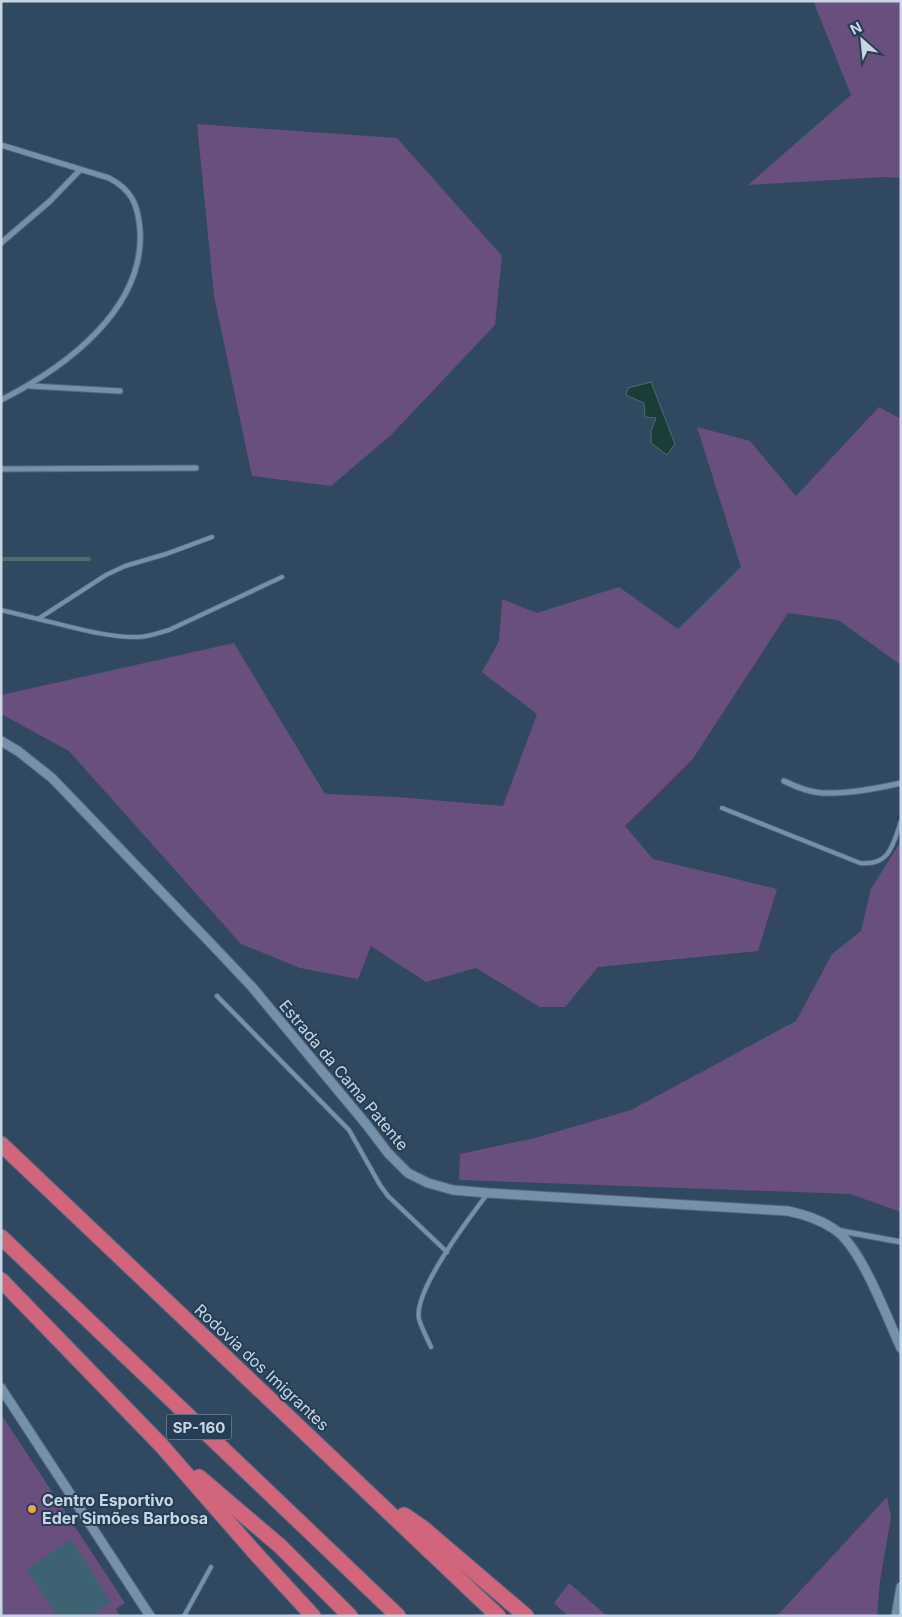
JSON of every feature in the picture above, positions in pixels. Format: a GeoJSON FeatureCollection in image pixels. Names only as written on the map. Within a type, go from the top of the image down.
{"type":"FeatureCollection","features":[{"type":"Feature","properties":{"kind":"highway","name":"Rodovia dos Imigrantes"},"geometry":{"type":"LineString","coordinates":[[1,1144],[498,1616]]}},
{"type":"Feature","properties":{"kind":"highway","name":"SP-160"},"geometry":{"type":"LineString","coordinates":[[1,1237],[398,1616]]}},
{"type":"Feature","properties":{"kind":"highway"},"geometry":{"type":"LineString","coordinates":[[1,1280],[161,1445],[256,1555],[313,1616]]}},
{"type":"Feature","properties":{"kind":"highway"},"geometry":{"type":"LineString","coordinates":[[161,1445],[280,1546],[350,1616]]}},
{"type":"Feature","properties":{"kind":"highway"},"geometry":{"type":"LineString","coordinates":[[369,1492],[423,1528],[526,1616]]}},
{"type":"Feature","properties":{"kind":"street"},"geometry":{"type":"LineString","coordinates":[[1,145],[109,178],[120,184],[135,203],[139,215],[140,240],[138,261],[129,286],[110,318],[86,343],[60,365],[29,386],[1,400]]}},
{"type":"Feature","properties":{"kind":"street"},"geometry":{"type":"LineString","coordinates":[[1,244],[50,201],[80,170]]}},
{"type":"Feature","properties":{"kind":"street"},"geometry":{"type":"LineString","coordinates":[[29,386],[120,391]]}},
{"type":"Feature","properties":{"kind":"street"},"geometry":{"type":"LineString","coordinates":[[1,469],[196,468]]}},
{"type":"Feature","properties":{"kind":"street","name":"Estrada da Cama Patente"},"geometry":{"type":"LineString","coordinates":[[1,741],[18,751],[52,778],[221,954],[252,987],[388,1153],[408,1173],[428,1183],[453,1190],[788,1211],[810,1216],[836,1230],[855,1251],[872,1283],[901,1348]]}},
{"type":"Feature","properties":{"kind":"street"},"geometry":{"type":"LineString","coordinates":[[784,782],[821,793],[876,789],[901,783]]}},
{"type":"Feature","properties":{"kind":"street"},"geometry":{"type":"LineString","coordinates":[[836,1230],[901,1242]]}},
{"type":"Feature","properties":{"kind":"street"},"geometry":{"type":"LineString","coordinates":[[1,1388],[150,1616]]}},
{"type":"Feature","properties":{"kind":"street"},"geometry":{"type":"LineString","coordinates":[[896,1616],[901,1587]]}},
{"type":"Feature","properties":{"kind":"lane"},"geometry":{"type":"LineString","coordinates":[[38,620],[106,575],[126,566],[212,537]]}},
{"type":"Feature","properties":{"kind":"lane"},"geometry":{"type":"LineString","coordinates":[[1,610],[38,620],[113,635],[149,636],[168,630],[282,577]]}},
{"type":"Feature","properties":{"kind":"lane"},"geometry":{"type":"LineString","coordinates":[[722,808],[860,863],[869,864],[879,862],[886,856],[893,846],[901,821]]}},
{"type":"Feature","properties":{"kind":"lane"},"geometry":{"type":"LineString","coordinates":[[217,996],[349,1130],[388,1196],[447,1252]]}},
{"type":"Feature","properties":{"kind":"lane"},"geometry":{"type":"LineString","coordinates":[[431,1348],[419,1318],[421,1298],[447,1252],[488,1193]]}},
{"type":"Feature","properties":{"kind":"lane"},"geometry":{"type":"LineString","coordinates":[[184,1616],[211,1566]]}},
{"type":"Feature","properties":{"kind":"shaded area"},"geometry":{"type":"Polygon","coordinates":[[[815,1],[901,1],[901,178],[883,177],[748,185],[851,95],[814,3],[815,1]]]}},
{"type":"Feature","properties":{"kind":"shaded area"},"geometry":{"type":"Polygon","coordinates":[[[197,124],[397,138],[502,256],[495,325],[391,435],[331,486],[252,476],[214,296],[197,124]]]}},
{"type":"Feature","properties":{"kind":"shaded area"},"geometry":{"type":"Polygon","coordinates":[[[651,382],[675,444],[667,455],[651,443],[651,431],[656,418],[645,417],[644,403],[626,395],[628,388],[651,382]]]}},
{"type":"Feature","properties":{"kind":"shaded area"},"geometry":{"type":"Polygon","coordinates":[[[879,407],[901,419],[901,665],[838,620],[788,613],[692,760],[625,826],[653,859],[777,889],[758,951],[598,967],[565,1007],[540,1007],[476,968],[426,982],[371,946],[358,979],[300,968],[241,944],[69,751],[1,714],[1,695],[234,643],[325,794],[397,797],[503,806],[537,714],[482,672],[499,641],[502,599],[537,613],[619,587],[678,629],[741,567],[697,427],[750,441],[796,496],[879,407]]]}},
{"type":"Feature","properties":{"kind":"shaded area"},"geometry":{"type":"Polygon","coordinates":[[[901,841],[901,1212],[850,1194],[459,1180],[460,1154],[535,1138],[631,1110],[796,1021],[832,954],[861,931],[871,889],[901,841]]]}},
{"type":"Feature","properties":{"kind":"shaded area","name":"Centro Esportivo Eder Simões Barbosa"},"geometry":{"type":"Polygon","coordinates":[[[1,1414],[125,1603],[116,1609],[120,1616],[1,1616],[1,1414]]]}},
{"type":"Feature","properties":{"kind":"shaded area"},"geometry":{"type":"Polygon","coordinates":[[[887,1497],[891,1517],[880,1581],[877,1616],[777,1616],[887,1497]]]}},
{"type":"Feature","properties":{"kind":"shaded area"},"geometry":{"type":"Polygon","coordinates":[[[569,1583],[607,1616],[568,1616],[554,1603],[569,1583]]]}},
{"type":"Feature","properties":{"kind":"building"},"geometry":{"type":"Polygon","coordinates":[[[71,1539],[111,1602],[89,1616],[57,1616],[26,1569],[71,1539]]]}},
{"type":"Feature","properties":{"kind":"waterway"},"geometry":{"type":"LineString","coordinates":[[1,559],[89,559]]}},
{"type":"Feature","properties":{"kind":"place","name":"Centro Esportivo Eder Simões Barbosa"},"geometry":{"type":"Point","coordinates":[32,1509]}}]}
